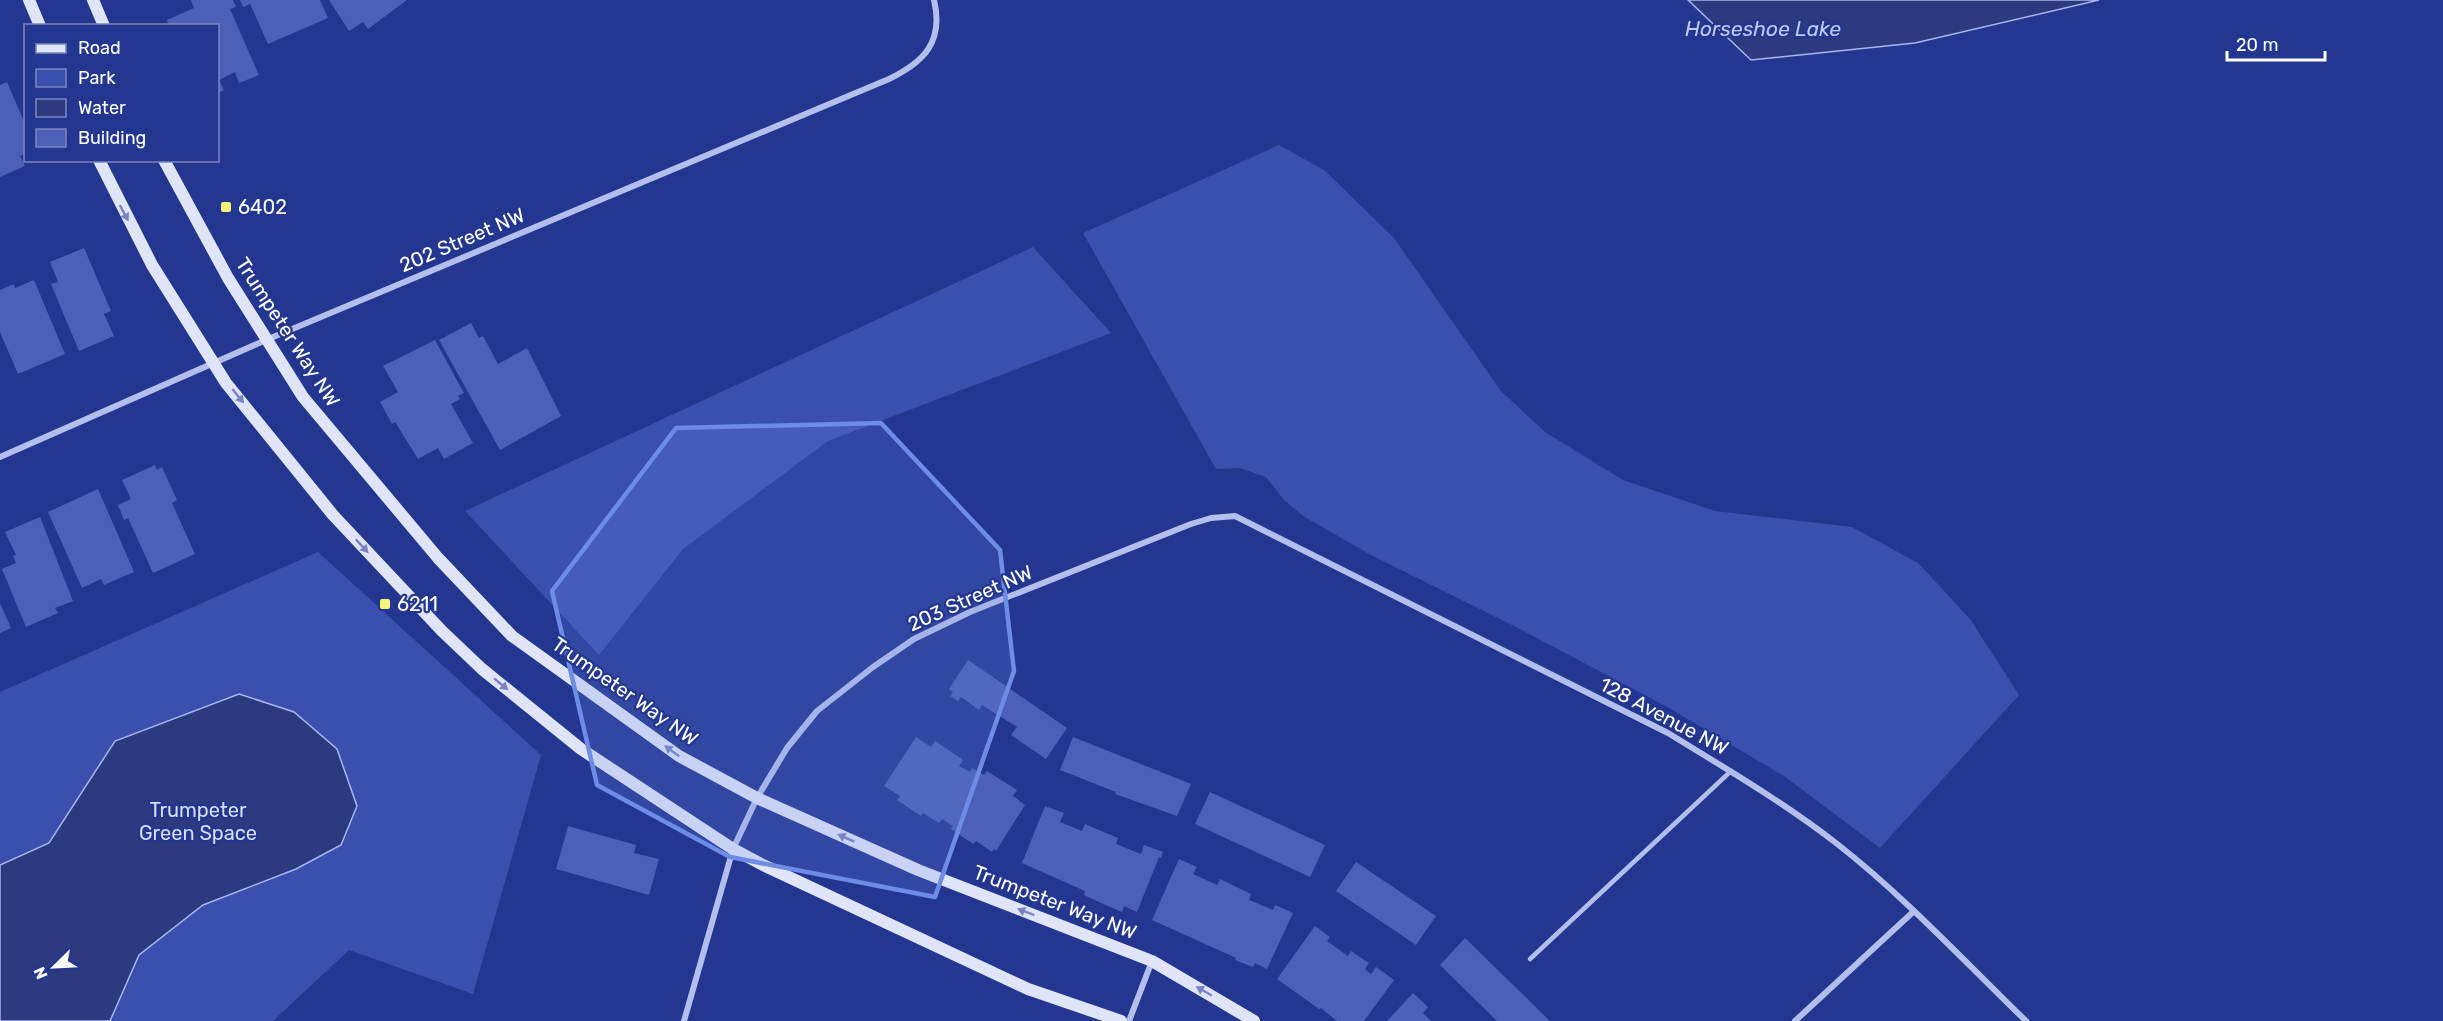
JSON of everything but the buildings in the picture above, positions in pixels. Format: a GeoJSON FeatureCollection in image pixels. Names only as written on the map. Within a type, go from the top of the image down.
{"type":"FeatureCollection","features":[{"type":"Feature","properties":{"kind":"street"},"geometry":{"type":"LineString","coordinates":[[29,0],[39,24]]}},
{"type":"Feature","properties":{"kind":"street"},"geometry":{"type":"LineString","coordinates":[[93,0],[103,24]]}},
{"type":"Feature","properties":{"kind":"street","name":"202 Street NW"},"geometry":{"type":"LineString","coordinates":[[0,457],[266,340],[889,79],[912,67],[930,47],[936,33],[937,18],[934,0]]}},
{"type":"Feature","properties":{"kind":"street"},"geometry":{"type":"LineString","coordinates":[[100,162],[152,265],[213,363],[333,515],[482,669],[581,749],[733,849],[1028,989],[1121,1021]]}},
{"type":"Feature","properties":{"kind":"street","name":"Trumpeter Way NW"},"geometry":{"type":"LineString","coordinates":[[165,162],[193,217],[266,340],[303,397],[438,558],[512,636],[679,756],[757,798],[918,870],[1152,961],[1254,1021]]}},
{"type":"Feature","properties":{"kind":"street","name":"203 Street NW"},"geometry":{"type":"LineString","coordinates":[[684,1021],[733,849],[757,798],[787,748],[817,711],[873,667],[914,639],[970,612],[1191,524],[1211,518],[1235,516]]}},
{"type":"Feature","properties":{"kind":"street","name":"128 Avenue NW"},"geometry":{"type":"LineString","coordinates":[[1235,516],[1668,733],[1731,771],[1836,843],[1913,912],[2026,1021]]}},
{"type":"Feature","properties":{"kind":"street"},"geometry":{"type":"LineString","coordinates":[[1795,1021],[1913,912]]}},
{"type":"Feature","properties":{"kind":"street"},"geometry":{"type":"LineString","coordinates":[[1129,1021],[1152,961]]}},
{"type":"Feature","properties":{"kind":"lane"},"geometry":{"type":"LineString","coordinates":[[1530,959],[1731,771]]}},
{"type":"Feature","properties":{"kind":"highlighted area"},"geometry":{"type":"Polygon","coordinates":[[[881,423],[1000,550],[1014,671],[935,897],[730,857],[597,785],[552,591],[676,428],[881,423]]]}},
{"type":"Feature","properties":{"kind":"green space"},"geometry":{"type":"Polygon","coordinates":[[[1279,145],[1324,170],[1394,238],[1501,391],[1545,432],[1623,480],[1715,511],[1852,527],[1918,563],[1970,619],[2019,695],[1880,848],[1784,776],[1669,708],[1516,627],[1371,555],[1303,516],[1284,500],[1266,477],[1240,468],[1216,469],[1083,233],[1279,145]]]}},
{"type":"Feature","properties":{"kind":"green space"},"geometry":{"type":"Polygon","coordinates":[[[1033,247],[1111,333],[828,441],[683,549],[599,655],[465,511],[1033,247]]]}},
{"type":"Feature","properties":{"kind":"green space","name":"Trumpeter Green Space"},"geometry":{"type":"Polygon","coordinates":[[[318,552],[541,755],[473,994],[349,950],[273,1021],[0,1021],[0,692],[318,552]]]}},
{"type":"Feature","properties":{"kind":"water","name":"Horseshoe Lake"},"geometry":{"type":"Polygon","coordinates":[[[1688,0],[2099,0],[1915,43],[1751,60],[1688,0]]]}},
{"type":"Feature","properties":{"kind":"water"},"geometry":{"type":"Polygon","coordinates":[[[239,694],[294,712],[337,749],[357,806],[341,845],[296,869],[203,905],[139,955],[110,1021],[0,1021],[0,865],[49,843],[115,741],[239,694]]]}},
{"type":"Feature","properties":{"kind":"place","name":"6402"},"geometry":{"type":"Point","coordinates":[226,207]}},
{"type":"Feature","properties":{"kind":"place","name":"6211"},"geometry":{"type":"Point","coordinates":[385,604]}}]}
